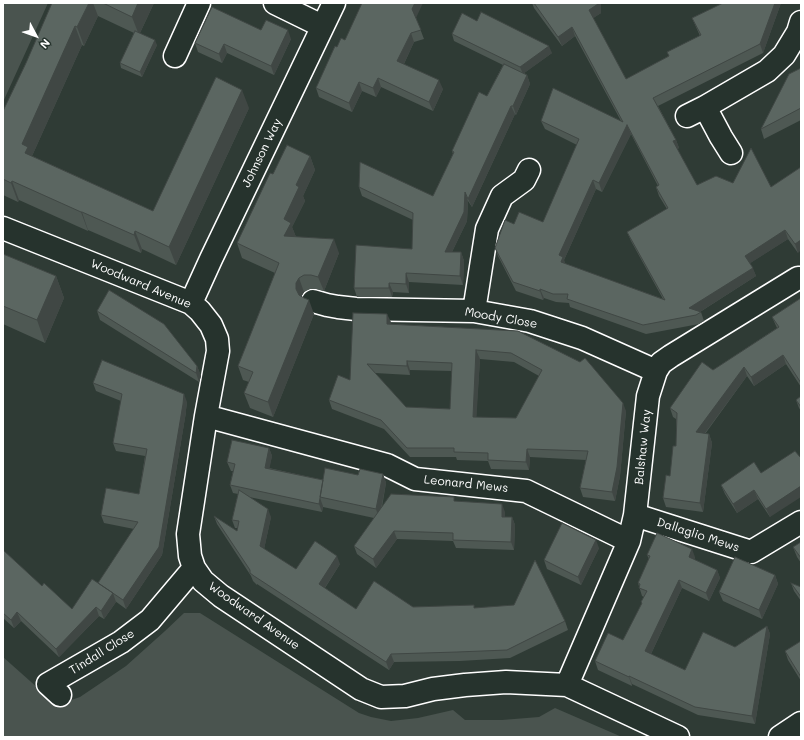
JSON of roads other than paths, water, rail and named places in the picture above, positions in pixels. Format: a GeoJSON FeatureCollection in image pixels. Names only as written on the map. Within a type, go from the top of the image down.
{"type":"FeatureCollection","features":[{"type":"Feature","properties":{"kind":"street"},"geometry":{"type":"LineString","coordinates":[[175,56],[199,3]]}},
{"type":"Feature","properties":{"kind":"street"},"geometry":{"type":"LineString","coordinates":[[275,3],[322,26]]}},
{"type":"Feature","properties":{"kind":"street","name":"Johnson Way"},"geometry":{"type":"LineString","coordinates":[[191,303],[334,3]]}},
{"type":"Feature","properties":{"kind":"street"},"geometry":{"type":"LineString","coordinates":[[731,153],[722,137],[696,112],[768,71],[784,55],[798,32],[801,22]]}},
{"type":"Feature","properties":{"kind":"street"},"geometry":{"type":"LineString","coordinates":[[474,311],[487,229],[502,196],[524,180],[530,170]]}},
{"type":"Feature","properties":{"kind":"street","name":"Woodward Avenue"},"geometry":{"type":"LineString","coordinates":[[3,228],[191,303],[200,311],[211,325],[217,339],[218,351],[206,416],[188,534],[190,556],[194,568],[203,582],[221,596],[361,689],[381,697],[405,696],[433,689],[499,682],[568,685],[678,737]]}},
{"type":"Feature","properties":{"kind":"street","name":"Balshaw Way"},"geometry":{"type":"LineString","coordinates":[[568,685],[629,541],[635,515],[648,396],[656,371],[661,363],[671,356],[798,278],[801,278]]}},
{"type":"Feature","properties":{"kind":"street","name":"Moody Close"},"geometry":{"type":"LineString","coordinates":[[313,301],[338,307],[356,309],[474,311],[530,321],[582,338],[656,371]]}},
{"type":"Feature","properties":{"kind":"street","name":"Leonard Mews"},"geometry":{"type":"LineString","coordinates":[[206,416],[387,465],[415,479],[526,491],[629,541]]}},
{"type":"Feature","properties":{"kind":"street","name":"Dallaglio Mews"},"geometry":{"type":"LineString","coordinates":[[635,515],[751,552],[801,522]]}},
{"type":"Feature","properties":{"kind":"street","name":"Tindall Close"},"geometry":{"type":"LineString","coordinates":[[60,695],[48,684],[121,642],[150,620],[194,568]]}},
{"type":"Feature","properties":{"kind":"street"},"geometry":{"type":"LineString","coordinates":[[780,737],[801,723]]}}]}
